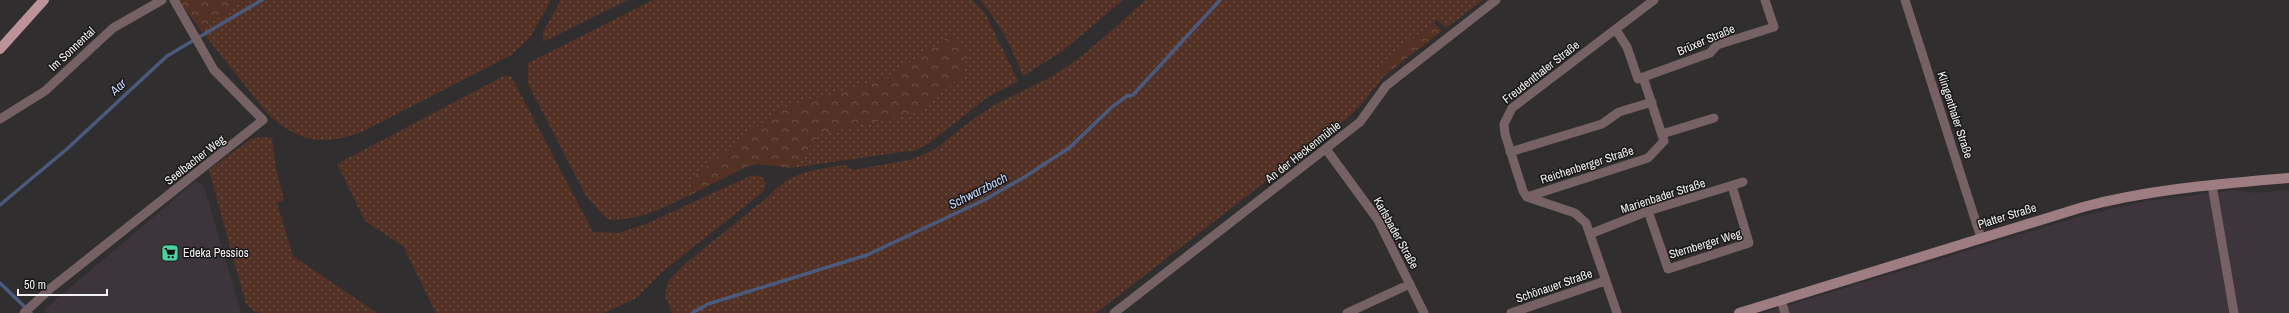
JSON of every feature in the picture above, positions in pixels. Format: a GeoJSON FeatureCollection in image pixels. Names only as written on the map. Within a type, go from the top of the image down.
{"type":"FeatureCollection","features":[{"type":"Feature","properties":{"kind":"main road"},"geometry":{"type":"LineString","coordinates":[[0,49],[44,0]]}},
{"type":"Feature","properties":{"kind":"main road","name":"Platter Straße"},"geometry":{"type":"LineString","coordinates":[[1739,313],[2115,198],[2212,184],[2289,178]]}},
{"type":"Feature","properties":{"kind":"street","name":"Im Sonnental"},"geometry":{"type":"LineString","coordinates":[[0,119],[45,91],[109,31],[162,0]]}},
{"type":"Feature","properties":{"kind":"street","name":"Seelbacher Weg"},"geometry":{"type":"LineString","coordinates":[[24,313],[34,303],[263,120],[214,70],[174,0]]}},
{"type":"Feature","properties":{"kind":"street","name":"An der Heckenmühle"},"geometry":{"type":"LineString","coordinates":[[1114,313],[1360,122],[1386,86],[1496,0]]}},
{"type":"Feature","properties":{"kind":"street","name":"Freudenthaler Straße"},"geometry":{"type":"LineString","coordinates":[[1527,196],[1523,191],[1510,152],[1504,124],[1512,108],[1654,0]]}},
{"type":"Feature","properties":{"kind":"street","name":"Brüxer Straße"},"geometry":{"type":"LineString","coordinates":[[1644,77],[1710,53],[1717,45],[1774,27],[1765,0]]}},
{"type":"Feature","properties":{"kind":"street","name":"Klingenthaler Straße"},"geometry":{"type":"LineString","coordinates":[[1905,0],[1981,238]]}},
{"type":"Feature","properties":{"kind":"street"},"geometry":{"type":"LineString","coordinates":[[1616,30],[1627,47],[1638,79],[1644,77],[1662,134],[1714,118]]}},
{"type":"Feature","properties":{"kind":"street"},"geometry":{"type":"LineString","coordinates":[[1510,152],[1602,124],[1619,112],[1652,102]]}},
{"type":"Feature","properties":{"kind":"street","name":"Reichenberger Straße"},"geometry":{"type":"LineString","coordinates":[[1527,196],[1648,158],[1664,141],[1662,134]]}},
{"type":"Feature","properties":{"kind":"street","name":"Karlsbader Straße"},"geometry":{"type":"LineString","coordinates":[[1326,149],[1371,209],[1424,313]]}},
{"type":"Feature","properties":{"kind":"street","name":"Marienbader Straße"},"geometry":{"type":"LineString","coordinates":[[1590,234],[1648,211],[1743,182]]}},
{"type":"Feature","properties":{"kind":"street"},"geometry":{"type":"LineString","coordinates":[[2212,184],[2234,313]]}},
{"type":"Feature","properties":{"kind":"street","name":"Sternberger Weg"},"geometry":{"type":"LineString","coordinates":[[1648,211],[1668,269],[1749,243],[1732,186]]}},
{"type":"Feature","properties":{"kind":"street"},"geometry":{"type":"LineString","coordinates":[[1527,196],[1538,202],[1575,213],[1586,223],[1617,313]]}},
{"type":"Feature","properties":{"kind":"street","name":"Schönauer Straße"},"geometry":{"type":"LineString","coordinates":[[1511,313],[1605,281]]}},
{"type":"Feature","properties":{"kind":"street"},"geometry":{"type":"LineString","coordinates":[[1347,313],[1410,284]]}},
{"type":"Feature","properties":{"kind":"street"},"geometry":{"type":"LineString","coordinates":[[1781,300],[1785,313]]}},
{"type":"Feature","properties":{"kind":"shaded area"},"geometry":{"type":"Polygon","coordinates":[[[196,181],[204,186],[241,313],[47,313],[44,310],[196,181]]]}},
{"type":"Feature","properties":{"kind":"shaded area"},"geometry":{"type":"Polygon","coordinates":[[[2234,190],[2257,193],[2289,190],[2289,313],[1763,313],[2081,216],[2147,201],[2234,190]]]}},
{"type":"Feature","properties":{"kind":"green space"},"geometry":{"type":"Polygon","coordinates":[[[178,0],[245,0],[200,29],[178,0]]]}},
{"type":"Feature","properties":{"kind":"green space"},"geometry":{"type":"Polygon","coordinates":[[[245,0],[551,0],[531,36],[511,55],[362,132],[335,139],[323,140],[301,136],[290,131],[267,113],[200,29],[245,0]]]}},
{"type":"Feature","properties":{"kind":"green space"},"geometry":{"type":"Polygon","coordinates":[[[561,0],[628,0],[543,42],[543,32],[561,0]]]}},
{"type":"Feature","properties":{"kind":"green space"},"geometry":{"type":"Polygon","coordinates":[[[653,0],[972,0],[985,13],[1018,81],[988,97],[929,143],[916,150],[791,168],[821,134],[918,112],[964,74],[950,36],[884,79],[780,109],[691,178],[692,194],[652,212],[631,218],[608,220],[586,196],[528,84],[528,63],[653,0]]]}},
{"type":"Feature","properties":{"kind":"green space"},"geometry":{"type":"Polygon","coordinates":[[[980,0],[1123,0],[1064,50],[1023,76],[1005,36],[994,18],[980,0]]]}},
{"type":"Feature","properties":{"kind":"green space"},"geometry":{"type":"Polygon","coordinates":[[[1146,0],[1483,0],[1446,28],[1437,20],[1380,65],[1380,71],[1384,76],[1359,107],[1346,119],[1096,313],[672,313],[665,296],[668,281],[686,263],[786,182],[794,177],[813,170],[845,165],[853,170],[910,160],[934,150],[994,105],[1053,76],[1081,57],[1146,0]]]}},
{"type":"Feature","properties":{"kind":"green space"},"geometry":{"type":"Polygon","coordinates":[[[1434,23],[1442,31],[1384,76],[1380,71],[1380,65],[1434,23]]]}},
{"type":"Feature","properties":{"kind":"green space"},"geometry":{"type":"Polygon","coordinates":[[[950,36],[969,50],[964,74],[918,112],[821,134],[791,168],[757,164],[744,168],[692,194],[691,178],[780,109],[884,79],[950,36]]]}},
{"type":"Feature","properties":{"kind":"green space"},"geometry":{"type":"Polygon","coordinates":[[[504,76],[511,76],[593,232],[618,233],[646,224],[750,176],[758,176],[764,179],[766,184],[764,191],[663,271],[635,299],[603,313],[436,313],[403,246],[365,221],[337,164],[504,76]]]}},
{"type":"Feature","properties":{"kind":"green space"},"geometry":{"type":"Polygon","coordinates":[[[262,137],[272,138],[276,169],[284,200],[277,203],[293,256],[377,313],[260,313],[254,311],[246,304],[209,170],[251,139],[262,137]]]}},
{"type":"Feature","properties":{"kind":"waterway","name":"Aar"},"geometry":{"type":"LineString","coordinates":[[0,205],[68,148],[167,56],[262,0]]}},
{"type":"Feature","properties":{"kind":"waterway","name":"Schwarzbach"},"geometry":{"type":"LineString","coordinates":[[692,313],[708,304],[867,255],[984,200],[1023,178],[1069,148],[1112,107],[1127,96],[1133,95],[1220,0]]}},
{"type":"Feature","properties":{"kind":"waterway","name":"Schwarzbach"},"geometry":{"type":"LineString","coordinates":[[0,283],[31,313]]}},
{"type":"Feature","properties":{"kind":"place","name":"Edeka Pessios"},"geometry":{"type":"Point","coordinates":[170,253]}}]}
